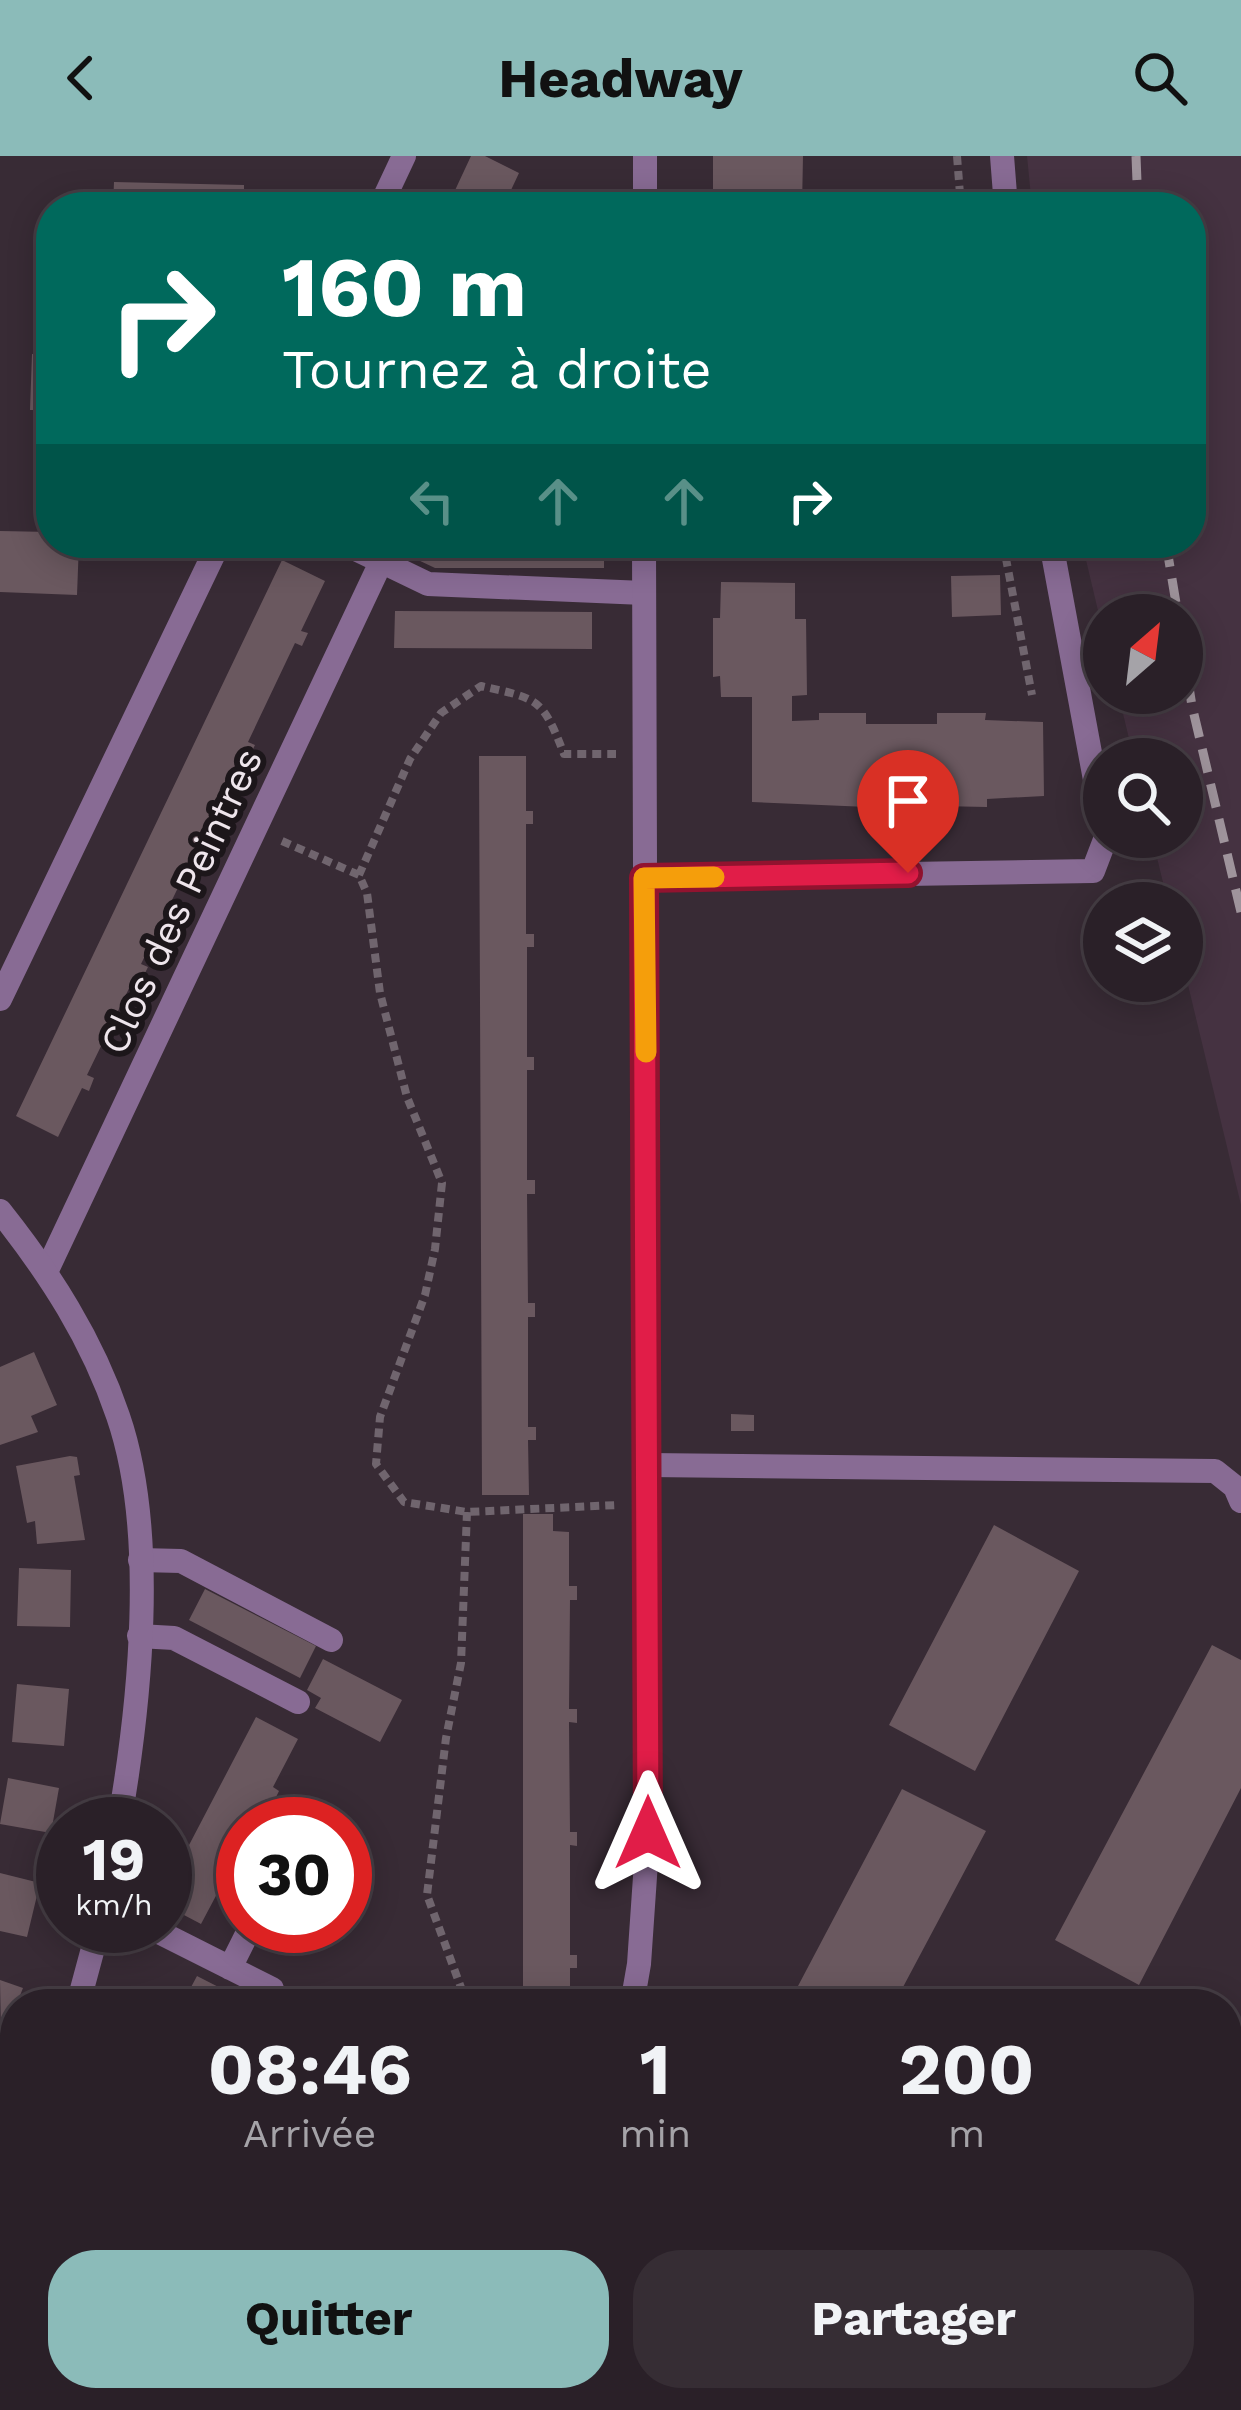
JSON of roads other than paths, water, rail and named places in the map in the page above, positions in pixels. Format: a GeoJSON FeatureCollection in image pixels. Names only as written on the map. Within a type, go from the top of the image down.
{"type":"FeatureCollection","features":[{"type":"Feature","properties":{"kind":"street"},"geometry":{"type":"LineString","coordinates":[[387,192],[404,156]]}},
{"type":"Feature","properties":{"kind":"street"},"geometry":{"type":"LineString","coordinates":[[645,156],[645,192]]}},
{"type":"Feature","properties":{"kind":"street"},"geometry":{"type":"LineString","coordinates":[[1002,156],[1005,192]]}},
{"type":"Feature","properties":{"kind":"street"},"geometry":{"type":"LineString","coordinates":[[0,999],[212,558]]}},
{"type":"Feature","properties":{"kind":"street"},"geometry":{"type":"LineString","coordinates":[[373,558],[428,584],[644,593]]}},
{"type":"Feature","properties":{"kind":"street"},"geometry":{"type":"LineString","coordinates":[[635,1989],[648,1833],[644,558]]}},
{"type":"Feature","properties":{"kind":"street"},"geometry":{"type":"LineString","coordinates":[[1055,558],[1088,738]]}},
{"type":"Feature","properties":{"kind":"street","name":"Clos des Peintres"},"geometry":{"type":"LineString","coordinates":[[47,1270],[381,562]]}},
{"type":"Feature","properties":{"kind":"street"},"geometry":{"type":"LineString","coordinates":[[644,878],[1093,871],[1097,858]]}},
{"type":"Feature","properties":{"kind":"street"},"geometry":{"type":"LineString","coordinates":[[0,1211],[47,1270],[86,1339],[119,1418],[134,1487],[140,1636],[124,1797]]}},
{"type":"Feature","properties":{"kind":"street"},"geometry":{"type":"LineString","coordinates":[[648,1465],[1215,1471],[1234,1487],[1241,1502]]}},
{"type":"Feature","properties":{"kind":"street"},"geometry":{"type":"LineString","coordinates":[[140,1560],[181,1561],[331,1640]]}},
{"type":"Feature","properties":{"kind":"street"},"geometry":{"type":"LineString","coordinates":[[140,1636],[174,1638],[298,1702]]}},
{"type":"Feature","properties":{"kind":"street"},"geometry":{"type":"LineString","coordinates":[[192,1949],[272,1989]]}},
{"type":"Feature","properties":{"kind":"street"},"geometry":{"type":"LineString","coordinates":[[82,1989],[92,1953]]}},
{"type":"Feature","properties":{"kind":"street"},"geometry":{"type":"LineString","coordinates":[[230,1968],[238,1953]]}},
{"type":"Feature","properties":{"kind":"railway"},"geometry":{"type":"LineString","coordinates":[[1136,156],[1137,192]]}},
{"type":"Feature","properties":{"kind":"railway"},"geometry":{"type":"LineString","coordinates":[[1168,558],[1174,594]]}},
{"type":"Feature","properties":{"kind":"railway"},"geometry":{"type":"LineString","coordinates":[[1194,714],[1241,912]]}}]}
